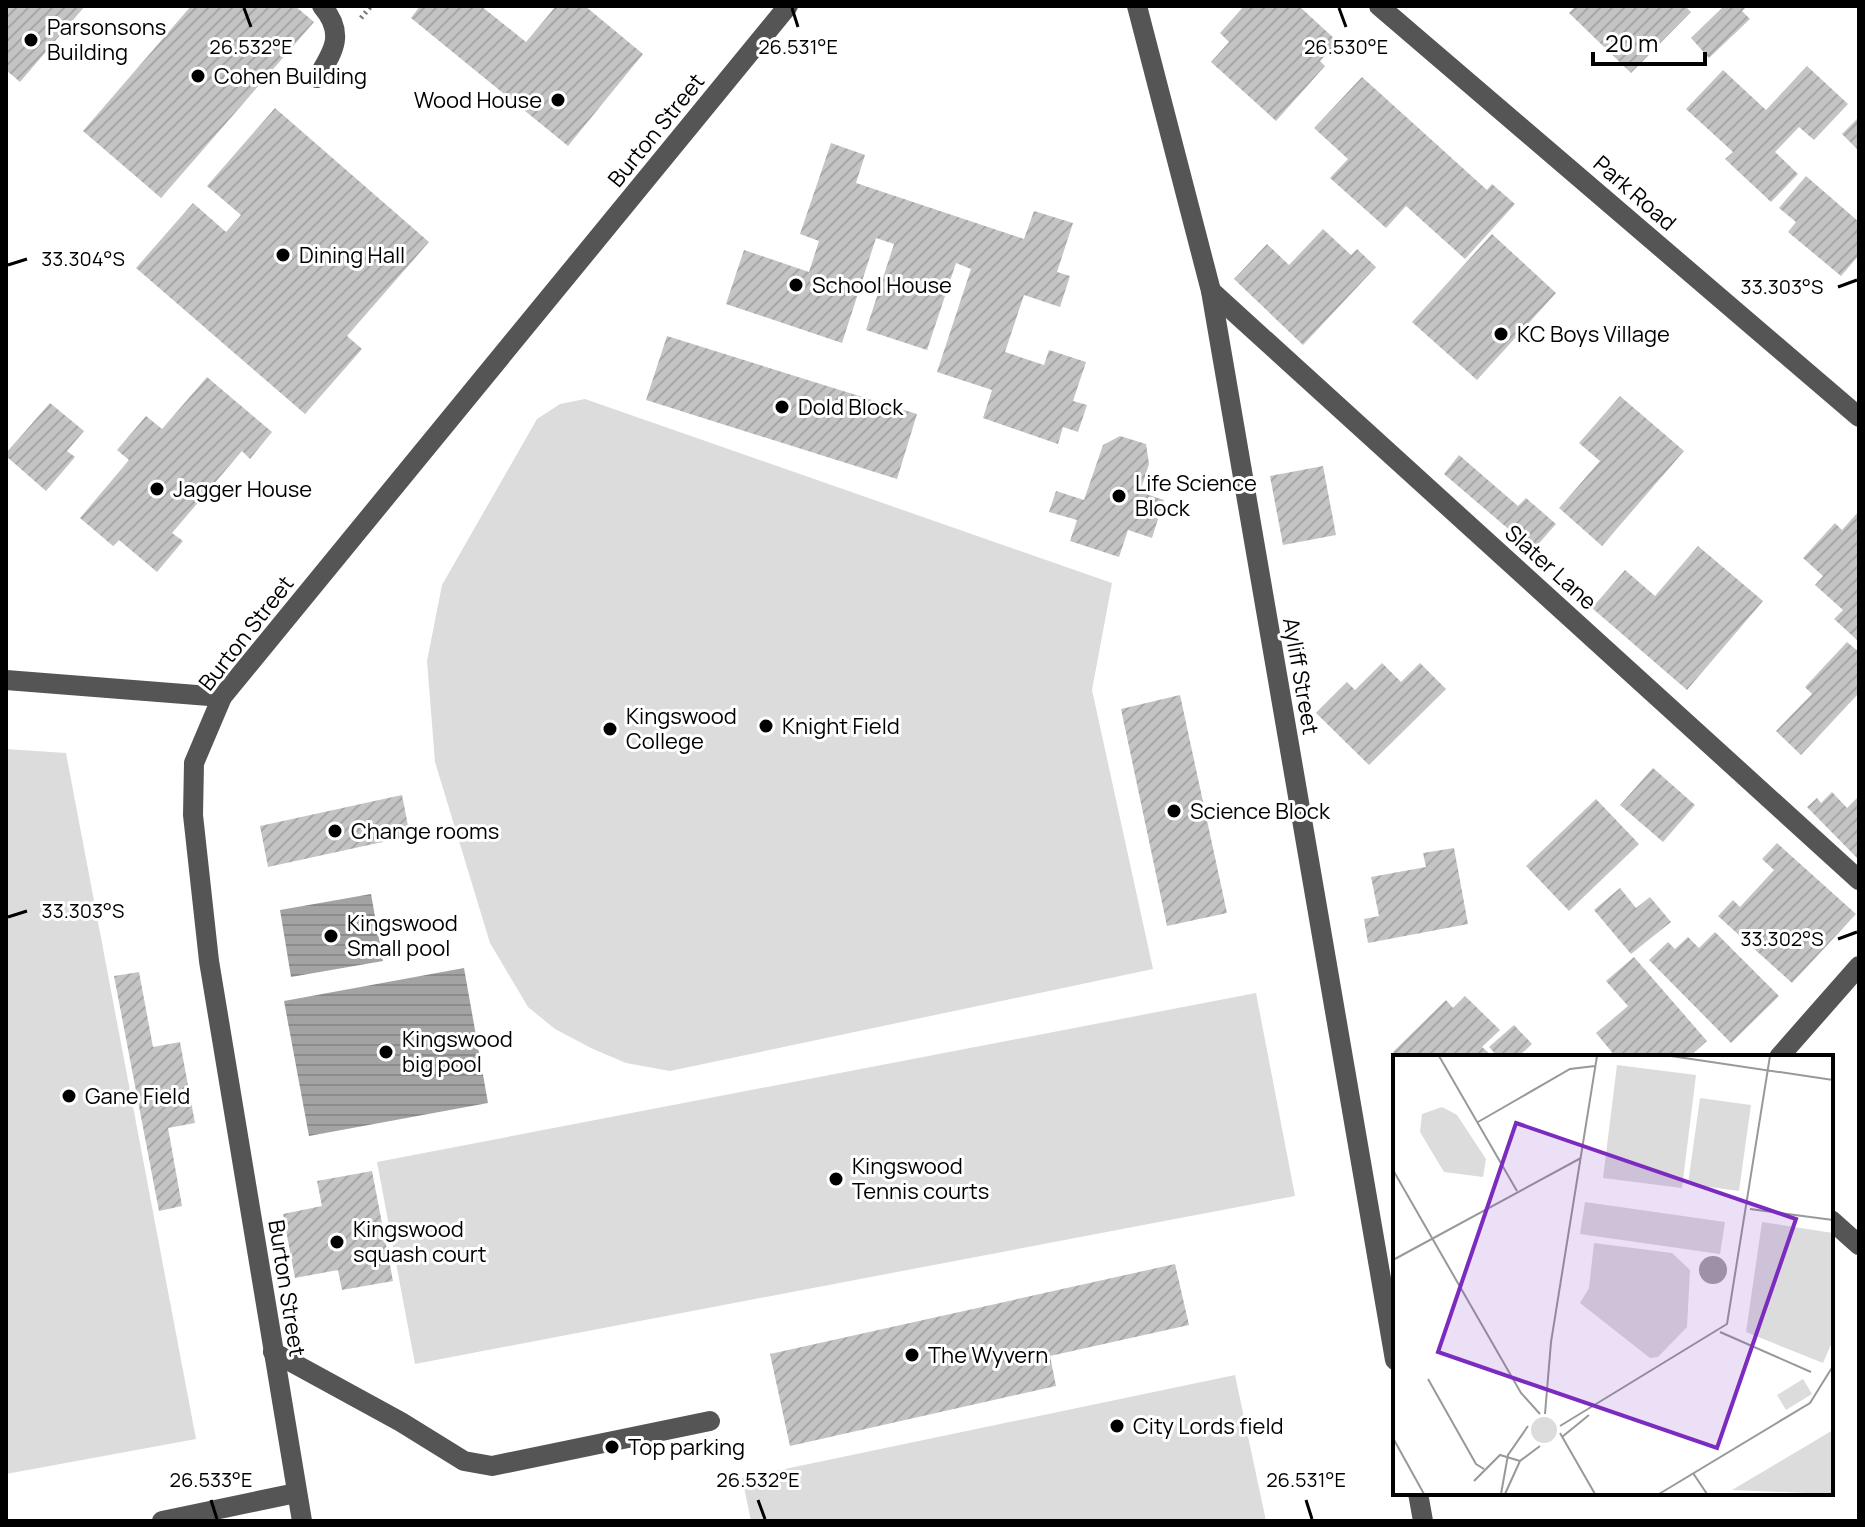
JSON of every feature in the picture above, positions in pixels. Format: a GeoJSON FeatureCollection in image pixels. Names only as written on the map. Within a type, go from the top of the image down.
{"type":"FeatureCollection","features":[{"type":"Feature","properties":{"kind":"street"},"geometry":{"type":"LineString","coordinates":[[317,78],[335,49],[335,31],[330,15],[322,6]]}},
{"type":"Feature","properties":{"kind":"street","name":"Burton Street"},"geometry":{"type":"LineString","coordinates":[[302,1521],[209,961],[193,815],[194,763],[222,697],[788,6]]}},
{"type":"Feature","properties":{"kind":"street","name":"Ayliff Street"},"geometry":{"type":"LineString","coordinates":[[1137,6],[1211,291],[1393,1348]]}},
{"type":"Feature","properties":{"kind":"street","name":"Park Road"},"geometry":{"type":"LineString","coordinates":[[1379,6],[1859,417]]}},
{"type":"Feature","properties":{"kind":"street","name":"Slater Lane"},"geometry":{"type":"LineString","coordinates":[[1211,291],[1859,880]]}},
{"type":"Feature","properties":{"kind":"street"},"geometry":{"type":"LineString","coordinates":[[6,680],[222,697]]}},
{"type":"Feature","properties":{"kind":"street"},"geometry":{"type":"LineString","coordinates":[[1781,1055],[1859,966]]}},
{"type":"Feature","properties":{"kind":"street"},"geometry":{"type":"LineString","coordinates":[[1833,1222],[1859,1245]]}},
{"type":"Feature","properties":{"kind":"street"},"geometry":{"type":"LineString","coordinates":[[273,1352],[401,1422],[464,1461],[492,1466],[710,1421]]}},
{"type":"Feature","properties":{"kind":"street"},"geometry":{"type":"LineString","coordinates":[[162,1521],[296,1493]]}},
{"type":"Feature","properties":{"kind":"street"},"geometry":{"type":"LineString","coordinates":[[1418,1495],[1423,1521]]}},
{"type":"Feature","properties":{"kind":"shaded area","name":"Knight Field"},"geometry":{"type":"Polygon","coordinates":[[[585,399],[1112,583],[1092,690],[1153,969],[670,1071],[626,1063],[593,1049],[555,1029],[528,1007],[490,943],[435,762],[427,661],[442,585],[537,419],[560,404],[585,399]]]}},
{"type":"Feature","properties":{"kind":"shaded area","name":"Gane Field"},"geometry":{"type":"Polygon","coordinates":[[[6,749],[66,753],[196,1439],[6,1474],[6,749]]]}},
{"type":"Feature","properties":{"kind":"shaded area","name":"Kingswood Small pool"},"geometry":{"type":"Polygon","coordinates":[[[371,894],[383,961],[291,977],[280,910],[371,894]]]}},
{"type":"Feature","properties":{"kind":"shaded area","name":"Kingswood big pool"},"geometry":{"type":"Polygon","coordinates":[[[464,968],[488,1103],[309,1136],[284,1001],[464,968]]]}},
{"type":"Feature","properties":{"kind":"shaded area","name":"Kingswood Tennis courts"},"geometry":{"type":"Polygon","coordinates":[[[1256,993],[1295,1196],[415,1364],[377,1162],[1256,993]]]}},
{"type":"Feature","properties":{"kind":"shaded area","name":"City Lords field"},"geometry":{"type":"Polygon","coordinates":[[[1235,1375],[1266,1521],[751,1521],[742,1478],[1235,1375]]]}},
{"type":"Feature","properties":{"kind":"building","name":"Parsonsons Building"},"geometry":{"type":"Polygon","coordinates":[[[10,6],[85,6],[20,82],[6,70],[6,10],[10,6]]]}},
{"type":"Feature","properties":{"kind":"building","name":"Cohen Building"},"geometry":{"type":"Polygon","coordinates":[[[191,6],[295,6],[314,22],[161,198],[83,131],[191,6]]]}},
{"type":"Feature","properties":{"kind":"building","name":"Wood House"},"geometry":{"type":"Polygon","coordinates":[[[420,6],[481,6],[526,42],[556,6],[585,6],[643,54],[568,146],[411,18],[420,6]]]}},
{"type":"Feature","properties":{"kind":"building"},"geometry":{"type":"Polygon","coordinates":[[[1244,6],[1299,6],[1338,42],[1320,61],[1325,66],[1276,121],[1211,62],[1229,42],[1220,33],[1244,6]]]}},
{"type":"Feature","properties":{"kind":"building"},"geometry":{"type":"Polygon","coordinates":[[[1576,6],[1685,6],[1691,12],[1631,73],[1569,13],[1576,6]]]}},
{"type":"Feature","properties":{"kind":"building"},"geometry":{"type":"Polygon","coordinates":[[[1724,6],[1747,6],[1742,11],[1750,19],[1709,58],[1691,38],[1724,6]]]}},
{"type":"Feature","properties":{"kind":"building"},"geometry":{"type":"Polygon","coordinates":[[[1807,66],[1848,104],[1814,140],[1799,127],[1775,152],[1798,174],[1771,202],[1725,159],[1733,152],[1686,109],[1723,70],[1766,110],[1807,66]]]}},
{"type":"Feature","properties":{"kind":"building"},"geometry":{"type":"Polygon","coordinates":[[[1362,77],[1487,190],[1492,184],[1515,204],[1465,259],[1406,206],[1386,228],[1330,178],[1348,159],[1314,128],[1362,77]]]}},
{"type":"Feature","properties":{"kind":"building","name":"Dining Hall"},"geometry":{"type":"Polygon","coordinates":[[[275,108],[429,242],[347,336],[362,349],[305,414],[136,268],[193,203],[226,232],[241,215],[207,186],[275,108]]]}},
{"type":"Feature","properties":{"kind":"building"},"geometry":{"type":"Polygon","coordinates":[[[1859,117],[1859,151],[1842,134],[1859,117]]]}},
{"type":"Feature","properties":{"kind":"building","name":"School House"},"geometry":{"type":"Polygon","coordinates":[[[831,143],[865,155],[856,183],[1024,239],[1034,211],[1073,223],[1057,272],[1070,276],[1060,307],[1024,295],[1005,352],[1044,365],[1049,350],[1086,362],[1073,401],[1087,405],[1078,432],[1063,427],[1058,444],[983,418],[992,390],[937,372],[971,269],[956,263],[927,350],[866,330],[894,244],[876,238],[842,343],[726,304],[744,250],[809,272],[819,241],[800,234],[831,143]]]}},
{"type":"Feature","properties":{"kind":"building"},"geometry":{"type":"Polygon","coordinates":[[[1806,176],[1859,222],[1859,255],[1841,276],[1788,232],[1796,222],[1779,208],[1806,176]]]}},
{"type":"Feature","properties":{"kind":"building"},"geometry":{"type":"Polygon","coordinates":[[[1323,229],[1351,255],[1357,249],[1376,267],[1303,345],[1234,279],[1267,244],[1289,265],[1323,229]]]}},
{"type":"Feature","properties":{"kind":"building"},"geometry":{"type":"Polygon","coordinates":[[[1492,234],[1556,293],[1477,380],[1412,322],[1492,234]]]}},
{"type":"Feature","properties":{"kind":"building","name":"Dold Block"},"geometry":{"type":"Polygon","coordinates":[[[667,336],[917,414],[897,479],[646,400],[667,336]]]}},
{"type":"Feature","properties":{"kind":"building","name":"Jagger House"},"geometry":{"type":"Polygon","coordinates":[[[207,377],[272,432],[250,459],[242,451],[172,533],[183,541],[157,572],[119,540],[113,546],[80,518],[129,460],[117,450],[146,416],[162,429],[207,377]]]}},
{"type":"Feature","properties":{"kind":"building"},"geometry":{"type":"Polygon","coordinates":[[[1620,396],[1684,451],[1602,546],[1559,508],[1600,461],[1579,443],[1620,396]]]}},
{"type":"Feature","properties":{"kind":"building"},"geometry":{"type":"Polygon","coordinates":[[[50,403],[84,431],[67,451],[75,457],[46,491],[6,453],[50,403]]]}},
{"type":"Feature","properties":{"kind":"building","name":"Life Science Block"},"geometry":{"type":"Polygon","coordinates":[[[1120,436],[1146,444],[1149,464],[1140,492],[1164,500],[1152,538],[1128,530],[1119,557],[1070,541],[1077,520],[1049,512],[1056,491],[1084,500],[1103,445],[1120,436]]]}},
{"type":"Feature","properties":{"kind":"building"},"geometry":{"type":"Polygon","coordinates":[[[1459,455],[1518,506],[1526,498],[1556,524],[1533,550],[1444,474],[1459,455]]]}},
{"type":"Feature","properties":{"kind":"building"},"geometry":{"type":"Polygon","coordinates":[[[1323,466],[1336,535],[1283,545],[1270,476],[1323,466]]]}},
{"type":"Feature","properties":{"kind":"building"},"geometry":{"type":"Polygon","coordinates":[[[1859,511],[1857,640],[1834,619],[1843,610],[1815,585],[1823,576],[1803,558],[1835,523],[1842,530],[1859,511]]]}},
{"type":"Feature","properties":{"kind":"building"},"geometry":{"type":"Polygon","coordinates":[[[1698,546],[1763,601],[1687,690],[1592,608],[1625,570],[1655,596],[1698,546]]]}},
{"type":"Feature","properties":{"kind":"building"},"geometry":{"type":"Polygon","coordinates":[[[1847,642],[1859,652],[1859,693],[1801,755],[1776,731],[1812,694],[1805,687],[1847,642]]]}},
{"type":"Feature","properties":{"kind":"building"},"geometry":{"type":"Polygon","coordinates":[[[1382,663],[1401,682],[1420,663],[1446,689],[1369,765],[1316,713],[1347,682],[1355,690],[1382,663]]]}},
{"type":"Feature","properties":{"kind":"building","name":"Science Block"},"geometry":{"type":"Polygon","coordinates":[[[1180,695],[1227,913],[1167,926],[1121,709],[1180,695]]]}},
{"type":"Feature","properties":{"kind":"building"},"geometry":{"type":"Polygon","coordinates":[[[1653,768],[1695,805],[1663,842],[1620,805],[1653,768]]]}},
{"type":"Feature","properties":{"kind":"building"},"geometry":{"type":"Polygon","coordinates":[[[1832,792],[1847,808],[1859,796],[1859,860],[1807,807],[1817,798],[1821,803],[1832,792]]]}},
{"type":"Feature","properties":{"kind":"building","name":"Change rooms"},"geometry":{"type":"Polygon","coordinates":[[[402,795],[410,836],[268,867],[260,826],[402,795]]]}},
{"type":"Feature","properties":{"kind":"building"},"geometry":{"type":"Polygon","coordinates":[[[1596,799],[1639,844],[1569,911],[1526,866],[1596,799]]]}},
{"type":"Feature","properties":{"kind":"building"},"geometry":{"type":"Polygon","coordinates":[[[1777,843],[1856,914],[1792,983],[1718,916],[1733,900],[1740,907],[1774,870],[1762,859],[1777,843]]]}},
{"type":"Feature","properties":{"kind":"building"},"geometry":{"type":"Polygon","coordinates":[[[1454,848],[1468,924],[1368,943],[1364,919],[1379,916],[1371,877],[1426,867],[1423,853],[1454,848]]]}},
{"type":"Feature","properties":{"kind":"building"},"geometry":{"type":"Polygon","coordinates":[[[1620,888],[1636,908],[1650,897],[1671,922],[1631,954],[1594,910],[1620,888]]]}},
{"type":"Feature","properties":{"kind":"building"},"geometry":{"type":"Polygon","coordinates":[[[1715,932],[1779,996],[1731,1043],[1649,960],[1668,942],[1675,949],[1688,937],[1699,948],[1715,932]]]}},
{"type":"Feature","properties":{"kind":"building"},"geometry":{"type":"Polygon","coordinates":[[[1634,957],[1707,1041],[1691,1055],[1614,1055],[1596,1033],[1628,1006],[1606,981],[1634,957]]]}},
{"type":"Feature","properties":{"kind":"building"},"geometry":{"type":"Polygon","coordinates":[[[139,972],[153,1047],[180,1042],[195,1123],[168,1128],[182,1206],[159,1211],[114,976],[139,972]]]}},
{"type":"Feature","properties":{"kind":"building"},"geometry":{"type":"Polygon","coordinates":[[[1465,996],[1500,1030],[1482,1047],[1489,1055],[1396,1055],[1393,1052],[1446,1000],[1453,1008],[1465,996]]]}},
{"type":"Feature","properties":{"kind":"building"},"geometry":{"type":"Polygon","coordinates":[[[1514,1025],[1532,1044],[1520,1055],[1496,1055],[1489,1047],[1514,1025]]]}},
{"type":"Feature","properties":{"kind":"building","name":"Kingswood squash court"},"geometry":{"type":"Polygon","coordinates":[[[372,1171],[393,1281],[342,1290],[338,1270],[295,1278],[283,1214],[322,1206],[317,1181],[372,1171]]]}},
{"type":"Feature","properties":{"kind":"building","name":"The Wyvern"},"geometry":{"type":"Polygon","coordinates":[[[1175,1264],[1189,1325],[1050,1356],[1056,1386],[790,1446],[770,1354],[1175,1264]]]}},
{"type":"Feature","properties":{"kind":"place","name":"Parsonsons Building"},"geometry":{"type":"Point","coordinates":[31,40]}},
{"type":"Feature","properties":{"kind":"place","name":"Cohen Building"},"geometry":{"type":"Point","coordinates":[198,76]}},
{"type":"Feature","properties":{"kind":"place","name":"Wood House"},"geometry":{"type":"Point","coordinates":[558,100]}},
{"type":"Feature","properties":{"kind":"place","name":"Dining Hall"},"geometry":{"type":"Point","coordinates":[283,255]}},
{"type":"Feature","properties":{"kind":"place","name":"School House"},"geometry":{"type":"Point","coordinates":[796,285]}},
{"type":"Feature","properties":{"kind":"place","name":"KC Boys Village"},"geometry":{"type":"Point","coordinates":[1501,334]}},
{"type":"Feature","properties":{"kind":"place","name":"Dold Block"},"geometry":{"type":"Point","coordinates":[782,407]}},
{"type":"Feature","properties":{"kind":"place","name":"Jagger House"},"geometry":{"type":"Point","coordinates":[157,489]}},
{"type":"Feature","properties":{"kind":"place","name":"Life Science Block"},"geometry":{"type":"Point","coordinates":[1119,496]}},
{"type":"Feature","properties":{"kind":"place","name":"Knight Field"},"geometry":{"type":"Point","coordinates":[766,726]}},
{"type":"Feature","properties":{"kind":"place","name":"Kingswood College"},"geometry":{"type":"Point","coordinates":[610,729]}},
{"type":"Feature","properties":{"kind":"place","name":"Science Block"},"geometry":{"type":"Point","coordinates":[1174,811]}},
{"type":"Feature","properties":{"kind":"place","name":"Change rooms"},"geometry":{"type":"Point","coordinates":[335,831]}},
{"type":"Feature","properties":{"kind":"place","name":"Kingswood Small pool"},"geometry":{"type":"Point","coordinates":[331,936]}},
{"type":"Feature","properties":{"kind":"place","name":"Kingswood big pool"},"geometry":{"type":"Point","coordinates":[386,1052]}},
{"type":"Feature","properties":{"kind":"place","name":"Gane Field"},"geometry":{"type":"Point","coordinates":[69,1096]}},
{"type":"Feature","properties":{"kind":"place","name":"Kingswood Tennis courts"},"geometry":{"type":"Point","coordinates":[836,1179]}},
{"type":"Feature","properties":{"kind":"place","name":"Kingswood squash court"},"geometry":{"type":"Point","coordinates":[337,1242]}},
{"type":"Feature","properties":{"kind":"place","name":"The Wyvern"},"geometry":{"type":"Point","coordinates":[912,1355]}},
{"type":"Feature","properties":{"kind":"place","name":"City Lords field"},"geometry":{"type":"Point","coordinates":[1117,1426]}},
{"type":"Feature","properties":{"kind":"place","name":"Top parking"},"geometry":{"type":"Point","coordinates":[612,1447]}}]}
